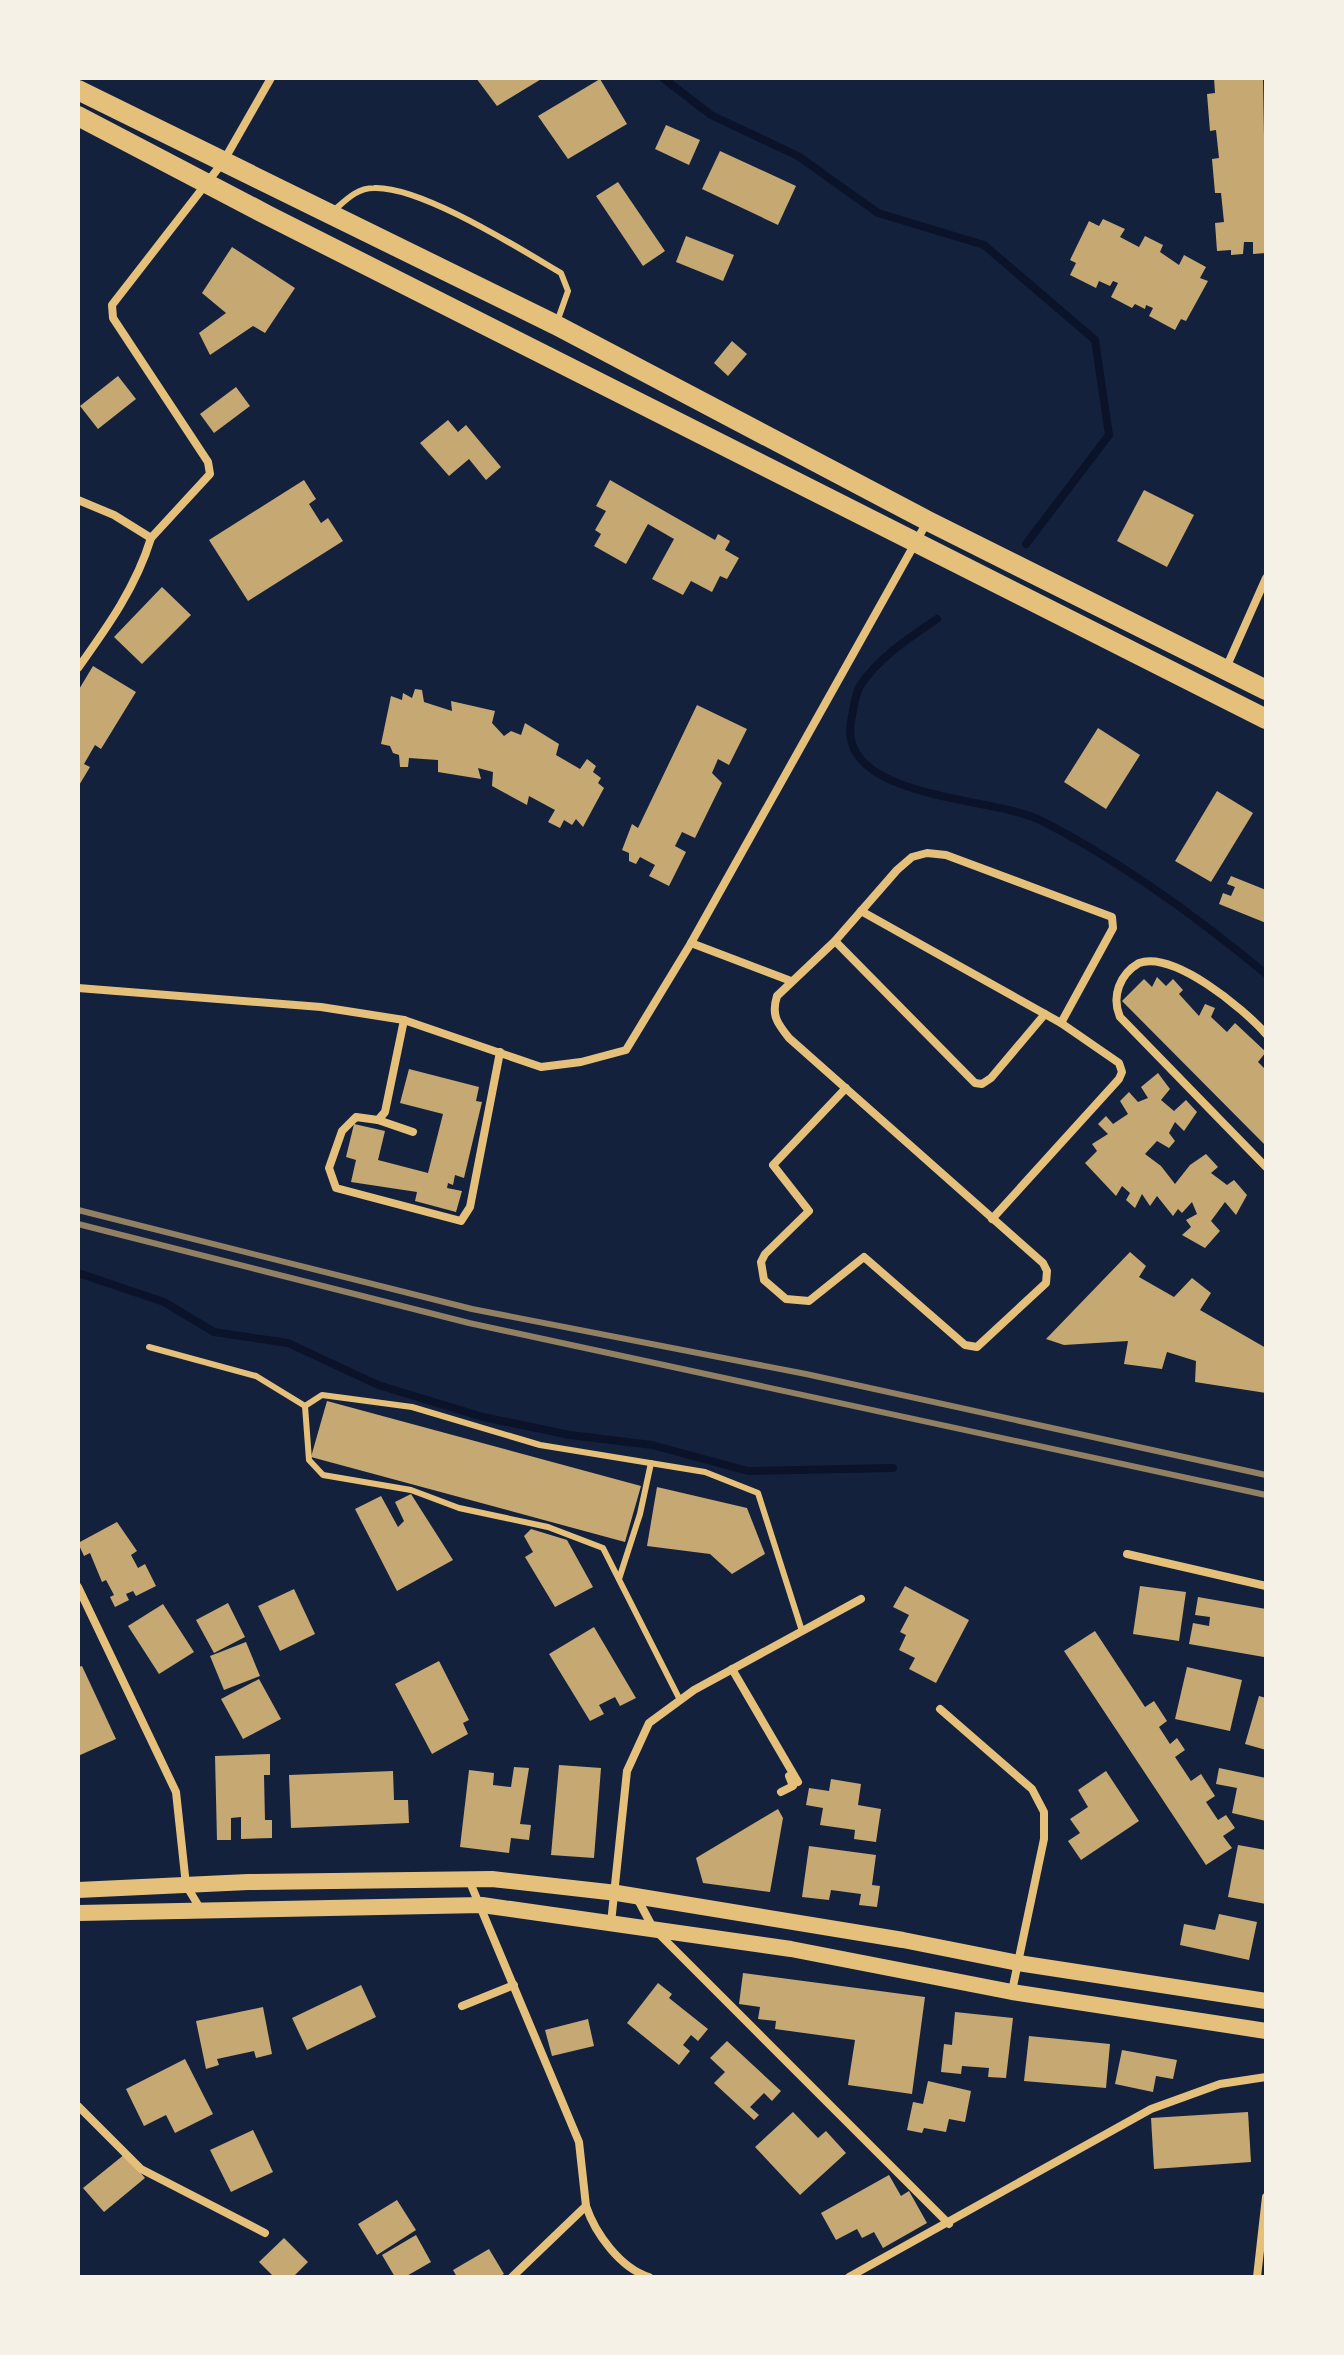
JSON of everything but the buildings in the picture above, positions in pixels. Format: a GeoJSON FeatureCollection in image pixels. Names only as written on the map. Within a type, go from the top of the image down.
{"type":"FeatureCollection","features":[{"type":"Feature","properties":{"kind":"main road"},"geometry":{"type":"LineString","coordinates":[[78,90],[562,328],[928,521],[1266,690]]}},
{"type":"Feature","properties":{"kind":"main road"},"geometry":{"type":"LineString","coordinates":[[78,116],[552,360],[1266,719]]}},
{"type":"Feature","properties":{"kind":"main road"},"geometry":{"type":"LineString","coordinates":[[552,360],[562,328]]}},
{"type":"Feature","properties":{"kind":"main road"},"geometry":{"type":"LineString","coordinates":[[78,1890],[468,1879],[617,1893],[1018,1963],[1266,2001]]}},
{"type":"Feature","properties":{"kind":"main road"},"geometry":{"type":"LineString","coordinates":[[313,1908],[314,1881]]}},
{"type":"Feature","properties":{"kind":"main road"},"geometry":{"type":"LineString","coordinates":[[78,1913],[482,1905],[791,1949],[1012,1992],[1266,2031]]}},
{"type":"Feature","properties":{"kind":"main road"},"geometry":{"type":"LineString","coordinates":[[791,1949],[797,1923]]}},
{"type":"Feature","properties":{"kind":"street"},"geometry":{"type":"LineString","coordinates":[[78,668],[117,614],[142,569],[151,538],[210,474],[208,462],[113,318],[112,305],[223,162],[271,78]]}},
{"type":"Feature","properties":{"kind":"street"},"geometry":{"type":"LineString","coordinates":[[79,501],[114,515],[151,538]]}},
{"type":"Feature","properties":{"kind":"street"},"geometry":{"type":"LineString","coordinates":[[78,988],[321,1007],[404,1020],[541,1067],[581,1062],[626,1050],[691,943],[928,521]]}},
{"type":"Feature","properties":{"kind":"street"},"geometry":{"type":"LineString","coordinates":[[1225,669],[1266,578]]}},
{"type":"Feature","properties":{"kind":"street"},"geometry":{"type":"LineString","coordinates":[[846,1088],[773,1165],[809,1211],[765,1254],[762,1271],[771,1289],[786,1299],[809,1301],[864,1257],[965,1345],[977,1347],[1048,1278],[1043,1263],[777,1023],[774,1014],[777,996],[835,941],[897,870],[912,857],[927,853],[946,855],[1112,917],[1113,928],[1061,1023]]}},
{"type":"Feature","properties":{"kind":"street"},"geometry":{"type":"LineString","coordinates":[[861,911],[1061,1023],[1114,1057],[1122,1072],[992,1219]]}},
{"type":"Feature","properties":{"kind":"street"},"geometry":{"type":"LineString","coordinates":[[835,941],[975,1083],[982,1084],[991,1078],[1045,1014]]}},
{"type":"Feature","properties":{"kind":"street"},"geometry":{"type":"LineString","coordinates":[[691,943],[791,981]]}},
{"type":"Feature","properties":{"kind":"street"},"geometry":{"type":"LineString","coordinates":[[1266,1034],[1193,976],[1161,959],[1139,963],[1119,985],[1115,1004],[1120,1017],[1266,1167]]}},
{"type":"Feature","properties":{"kind":"street"},"geometry":{"type":"LineString","coordinates":[[378,1120],[385,1112],[404,1020]]}},
{"type":"Feature","properties":{"kind":"street"},"geometry":{"type":"LineString","coordinates":[[413,1132],[378,1120],[356,1117],[342,1131],[329,1168],[336,1188],[461,1221],[470,1207],[500,1052]]}},
{"type":"Feature","properties":{"kind":"street"},"geometry":{"type":"LineString","coordinates":[[1127,1554],[1266,1586]]}},
{"type":"Feature","properties":{"kind":"street"},"geometry":{"type":"LineString","coordinates":[[78,1587],[176,1792],[186,1885],[201,1911]]}},
{"type":"Feature","properties":{"kind":"street"},"geometry":{"type":"LineString","coordinates":[[611,1923],[617,1893],[627,1771],[649,1723],[732,1669],[861,1599]]}},
{"type":"Feature","properties":{"kind":"street"},"geometry":{"type":"LineString","coordinates":[[732,1669],[798,1782]]}},
{"type":"Feature","properties":{"kind":"street"},"geometry":{"type":"LineString","coordinates":[[940,1709],[1032,1789],[1044,1812],[1044,1839],[1012,1992]]}},
{"type":"Feature","properties":{"kind":"street"},"geometry":{"type":"LineString","coordinates":[[781,1752],[778,1756],[793,1786],[781,1792]]}},
{"type":"Feature","properties":{"kind":"street"},"geometry":{"type":"LineString","coordinates":[[468,1879],[482,1905],[579,2142],[586,2206],[594,2229],[636,2273],[649,2277]]}},
{"type":"Feature","properties":{"kind":"street"},"geometry":{"type":"LineString","coordinates":[[636,1896],[653,1928],[949,2224]]}},
{"type":"Feature","properties":{"kind":"street"},"geometry":{"type":"LineString","coordinates":[[462,2006],[514,1985]]}},
{"type":"Feature","properties":{"kind":"street"},"geometry":{"type":"LineString","coordinates":[[849,2277],[1151,2109],[1220,2084],[1266,2077]]}},
{"type":"Feature","properties":{"kind":"street"},"geometry":{"type":"LineString","coordinates":[[78,2106],[141,2169],[265,2233]]}},
{"type":"Feature","properties":{"kind":"street"},"geometry":{"type":"LineString","coordinates":[[1257,2277],[1266,2197]]}},
{"type":"Feature","properties":{"kind":"street"},"geometry":{"type":"LineString","coordinates":[[512,2277],[586,2206]]}},
{"type":"Feature","properties":{"kind":"lane"},"geometry":{"type":"LineString","coordinates":[[330,214],[357,191],[376,187],[405,194],[454,215],[561,273],[568,291],[562,328]]}},
{"type":"Feature","properties":{"kind":"lane"},"geometry":{"type":"LineString","coordinates":[[149,1347],[256,1376],[305,1406]]}},
{"type":"Feature","properties":{"kind":"lane"},"geometry":{"type":"LineString","coordinates":[[305,1406],[322,1395],[412,1407],[540,1445],[705,1472],[758,1493],[802,1631]]}},
{"type":"Feature","properties":{"kind":"lane"},"geometry":{"type":"LineString","coordinates":[[305,1406],[309,1460],[323,1475],[411,1490],[459,1508],[548,1527],[603,1548],[680,1700]]}},
{"type":"Feature","properties":{"kind":"lane"},"geometry":{"type":"LineString","coordinates":[[619,1579],[640,1514],[651,1463]]}},
{"type":"Feature","properties":{"kind":"waterway"},"geometry":{"type":"LineString","coordinates":[[663,78],[711,115],[798,156],[878,213],[984,245],[1095,340],[1109,435],[1026,544]]}},
{"type":"Feature","properties":{"kind":"waterway"},"geometry":{"type":"LineString","coordinates":[[937,619],[885,657],[858,689],[852,716],[852,744],[866,764],[890,779],[920,790],[1040,820],[1100,853],[1157,891],[1266,974]]}},
{"type":"Feature","properties":{"kind":"waterway"},"geometry":{"type":"LineString","coordinates":[[78,1273],[164,1302],[214,1332],[288,1343],[378,1385],[483,1417],[570,1435],[652,1445],[748,1471],[893,1468]]}},
{"type":"Feature","properties":{"kind":"railway"},"geometry":{"type":"LineString","coordinates":[[78,1210],[472,1309],[806,1374],[1266,1475]]}},
{"type":"Feature","properties":{"kind":"railway"},"geometry":{"type":"LineString","coordinates":[[78,1224],[469,1323],[1266,1495]]}}]}
